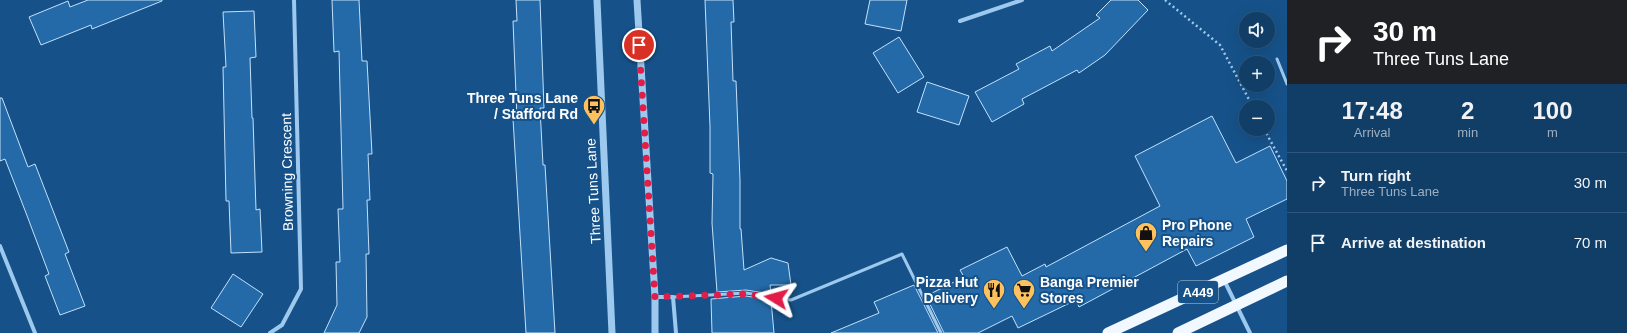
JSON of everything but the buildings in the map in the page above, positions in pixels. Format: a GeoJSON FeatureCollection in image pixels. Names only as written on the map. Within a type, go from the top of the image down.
{"type":"FeatureCollection","features":[{"type":"Feature","properties":{"kind":"highway","name":"A449"},"geometry":{"type":"LineString","coordinates":[[1108,333],[1287,250]]}},
{"type":"Feature","properties":{"kind":"highway","name":"A449"},"geometry":{"type":"LineString","coordinates":[[1178,333],[1287,281]]}},
{"type":"Feature","properties":{"kind":"street","name":"Browning Crescent"},"geometry":{"type":"LineString","coordinates":[[270,333],[282,325],[301,289],[294,0]]}},
{"type":"Feature","properties":{"kind":"street","name":"Three Tuns Lane"},"geometry":{"type":"LineString","coordinates":[[597,0],[612,333]]}},
{"type":"Feature","properties":{"kind":"street"},"geometry":{"type":"LineString","coordinates":[[636,0],[655,297],[655,333]]}},
{"type":"Feature","properties":{"kind":"street"},"geometry":{"type":"LineString","coordinates":[[960,21],[1022,0]]}},
{"type":"Feature","properties":{"kind":"street"},"geometry":{"type":"LineString","coordinates":[[0,246],[35,333]]}},
{"type":"Feature","properties":{"kind":"street"},"geometry":{"type":"LineString","coordinates":[[1224,280],[1250,333]]}},
{"type":"Feature","properties":{"kind":"street"},"geometry":{"type":"LineString","coordinates":[[655,297],[673,297],[676,333]]}},
{"type":"Feature","properties":{"kind":"lane"},"geometry":{"type":"LineString","coordinates":[[1277,60],[1287,84]]}},
{"type":"Feature","properties":{"kind":"lane"},"geometry":{"type":"LineString","coordinates":[[673,297],[746,294],[791,300],[902,254],[940,333]]}},
{"type":"Feature","properties":{"kind":"path"},"geometry":{"type":"LineString","coordinates":[[1165,0],[1220,45],[1249,100]]}},
{"type":"Feature","properties":{"kind":"path"},"geometry":{"type":"LineString","coordinates":[[1268,136],[1287,171]]}},
{"type":"Feature","properties":{"kind":"place","name":"Three Tuns Lane / Stafford Rd"},"geometry":{"type":"Point","coordinates":[594,126]}},
{"type":"Feature","properties":{"kind":"place","name":"Pro Phone Repairs"},"geometry":{"type":"Point","coordinates":[1146,252]}},
{"type":"Feature","properties":{"kind":"place","name":"Pizza Hut Delivery"},"geometry":{"type":"Point","coordinates":[994,310]}},
{"type":"Feature","properties":{"kind":"place","name":"Banga Premier Stores"},"geometry":{"type":"Point","coordinates":[1024,310]}},
{"type":"Feature","properties":{"kind":"route"},"geometry":{"type":"LineString","coordinates":[[639,45],[655,297],[746,294],[776,298]]}}]}
